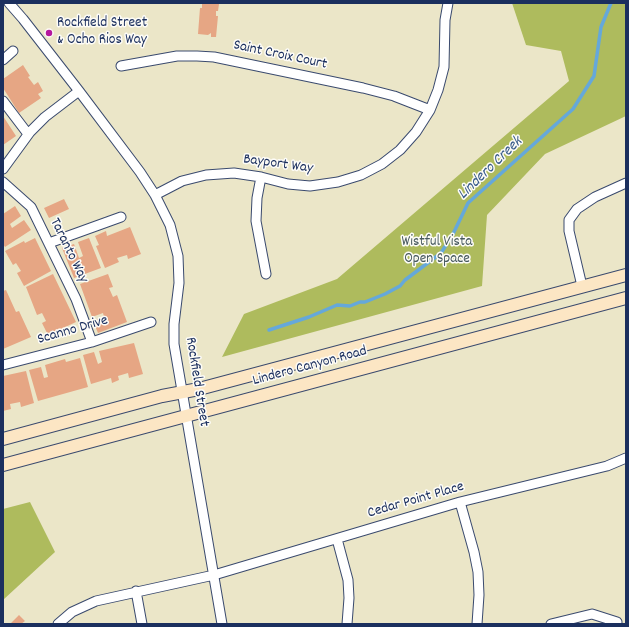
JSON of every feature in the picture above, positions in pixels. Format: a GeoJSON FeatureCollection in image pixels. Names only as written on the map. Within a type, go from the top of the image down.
{"type":"FeatureCollection","features":[{"type":"Feature","properties":{"kind":"main road","name":"Lindero Canyon Road"},"geometry":{"type":"LineString","coordinates":[[3,439],[626,275]]}},
{"type":"Feature","properties":{"kind":"main road","name":"Lindero Canyon Road"},"geometry":{"type":"LineString","coordinates":[[3,465],[626,298]]}},
{"type":"Feature","properties":{"kind":"street","name":"Rockfield Street"},"geometry":{"type":"LineString","coordinates":[[9,3],[24,20],[140,172],[155,195],[170,226],[178,256],[179,283],[174,324],[174,344],[222,624]]}},
{"type":"Feature","properties":{"kind":"street","name":"Bayport Way"},"geometry":{"type":"LineString","coordinates":[[155,195],[182,181],[206,175],[234,173],[261,177],[288,184],[310,186],[338,182],[361,175],[382,164],[400,150],[416,132],[430,110],[438,90],[444,67],[445,20],[448,3]]}},
{"type":"Feature","properties":{"kind":"street"},"geometry":{"type":"LineString","coordinates":[[3,60],[13,51]]}},
{"type":"Feature","properties":{"kind":"street","name":"Saint Croix Court"},"geometry":{"type":"LineString","coordinates":[[121,66],[177,56],[214,57],[363,88],[394,96],[430,110]]}},
{"type":"Feature","properties":{"kind":"street"},"geometry":{"type":"LineString","coordinates":[[3,170],[28,134],[45,117],[79,91]]}},
{"type":"Feature","properties":{"kind":"street"},"geometry":{"type":"LineString","coordinates":[[3,101],[28,134]]}},
{"type":"Feature","properties":{"kind":"street"},"geometry":{"type":"LineString","coordinates":[[261,177],[257,198],[256,221],[266,274]]}},
{"type":"Feature","properties":{"kind":"street","name":"Taranto Way"},"geometry":{"type":"LineString","coordinates":[[3,182],[31,207],[76,299],[92,342]]}},
{"type":"Feature","properties":{"kind":"street"},"geometry":{"type":"LineString","coordinates":[[582,286],[569,231],[570,220],[577,209],[595,196],[626,183]]}},
{"type":"Feature","properties":{"kind":"street"},"geometry":{"type":"LineString","coordinates":[[49,243],[121,216]]}},
{"type":"Feature","properties":{"kind":"street","name":"Scanno Drive"},"geometry":{"type":"LineString","coordinates":[[3,365],[92,342],[151,322]]}},
{"type":"Feature","properties":{"kind":"street","name":"Cedar Point Place"},"geometry":{"type":"LineString","coordinates":[[58,624],[72,612],[96,601],[214,575],[460,502],[607,466],[626,458]]}},
{"type":"Feature","properties":{"kind":"street"},"geometry":{"type":"LineString","coordinates":[[460,502],[478,572],[479,595],[477,624]]}},
{"type":"Feature","properties":{"kind":"street"},"geometry":{"type":"LineString","coordinates":[[337,539],[348,580],[349,598],[347,624]]}},
{"type":"Feature","properties":{"kind":"street"},"geometry":{"type":"LineString","coordinates":[[136,591],[142,624]]}},
{"type":"Feature","properties":{"kind":"street"},"geometry":{"type":"LineString","coordinates":[[550,624],[592,614],[617,622]]}},
{"type":"Feature","properties":{"kind":"green space","name":"Wistful Vista Open Space"},"geometry":{"type":"Polygon","coordinates":[[[512,3],[626,3],[626,116],[545,154],[487,215],[482,286],[222,357],[244,314],[337,279],[569,81],[561,51],[526,45],[512,3]]]}},
{"type":"Feature","properties":{"kind":"green space"},"geometry":{"type":"Polygon","coordinates":[[[30,502],[55,552],[3,600],[3,509],[30,502]]]}},
{"type":"Feature","properties":{"kind":"building"},"geometry":{"type":"Polygon","coordinates":[[[202,3],[219,4],[218,11],[216,11],[216,16],[218,16],[216,37],[211,37],[211,33],[208,35],[198,34],[200,8],[202,8],[202,3]]]}},
{"type":"Feature","properties":{"kind":"building"},"geometry":{"type":"Polygon","coordinates":[[[23,65],[30,76],[28,77],[34,85],[38,82],[43,91],[38,94],[41,98],[19,113],[3,88],[3,79],[23,65]]]}},
{"type":"Feature","properties":{"kind":"building"},"geometry":{"type":"Polygon","coordinates":[[[3,116],[16,136],[3,145],[3,116]]]}},
{"type":"Feature","properties":{"kind":"building"},"geometry":{"type":"Polygon","coordinates":[[[64,199],[69,209],[49,218],[44,208],[64,199]]]}},
{"type":"Feature","properties":{"kind":"building"},"geometry":{"type":"Polygon","coordinates":[[[15,206],[21,216],[10,224],[12,228],[24,220],[31,230],[5,247],[3,244],[3,214],[15,206]]]}},
{"type":"Feature","properties":{"kind":"building"},"geometry":{"type":"Polygon","coordinates":[[[130,227],[141,254],[128,259],[127,255],[117,258],[119,262],[105,268],[96,246],[99,245],[95,236],[106,231],[107,236],[130,227]]]}},
{"type":"Feature","properties":{"kind":"building"},"geometry":{"type":"Polygon","coordinates":[[[35,238],[51,271],[24,286],[17,273],[21,271],[16,263],[13,265],[5,251],[24,241],[25,243],[35,238]]]}},
{"type":"Feature","properties":{"kind":"building"},"geometry":{"type":"Polygon","coordinates":[[[89,238],[101,268],[74,278],[62,248],[74,244],[79,258],[83,256],[78,242],[89,238]]]}},
{"type":"Feature","properties":{"kind":"building"},"geometry":{"type":"Polygon","coordinates":[[[53,274],[76,322],[48,335],[42,323],[46,321],[42,313],[37,315],[26,287],[53,274]]]}},
{"type":"Feature","properties":{"kind":"building"},"geometry":{"type":"Polygon","coordinates":[[[108,274],[113,287],[109,288],[113,297],[117,295],[127,322],[98,333],[93,321],[104,317],[103,313],[92,317],[80,284],[108,274]]]}},
{"type":"Feature","properties":{"kind":"building"},"geometry":{"type":"Polygon","coordinates":[[[6,290],[16,312],[19,311],[31,337],[3,349],[3,291],[6,290]]]}},
{"type":"Feature","properties":{"kind":"building"},"geometry":{"type":"Polygon","coordinates":[[[134,343],[143,374],[129,378],[128,373],[118,376],[119,380],[112,383],[111,378],[91,384],[83,355],[94,352],[98,364],[102,362],[99,351],[134,343]]]}},
{"type":"Feature","properties":{"kind":"building"},"geometry":{"type":"Polygon","coordinates":[[[80,358],[88,387],[38,401],[29,370],[41,367],[44,378],[48,377],[45,365],[65,359],[66,362],[80,358]]]}},
{"type":"Feature","properties":{"kind":"building"},"geometry":{"type":"Polygon","coordinates":[[[26,371],[34,403],[21,407],[20,402],[10,404],[11,409],[3,411],[3,376],[26,371]]]}},
{"type":"Feature","properties":{"kind":"building"},"geometry":{"type":"Polygon","coordinates":[[[19,615],[25,621],[21,624],[10,624],[19,615]]]}},
{"type":"Feature","properties":{"kind":"waterway","name":"Lindero Creek"},"geometry":{"type":"LineString","coordinates":[[269,330],[309,317],[337,305],[350,306],[385,294],[400,286],[405,280],[441,253],[453,234],[468,203],[573,109],[594,76],[601,27],[611,3]]}},
{"type":"Feature","properties":{"kind":"place","name":"Rockfield Street & Ocho Rios Way"},"geometry":{"type":"Point","coordinates":[49,33]}}]}
